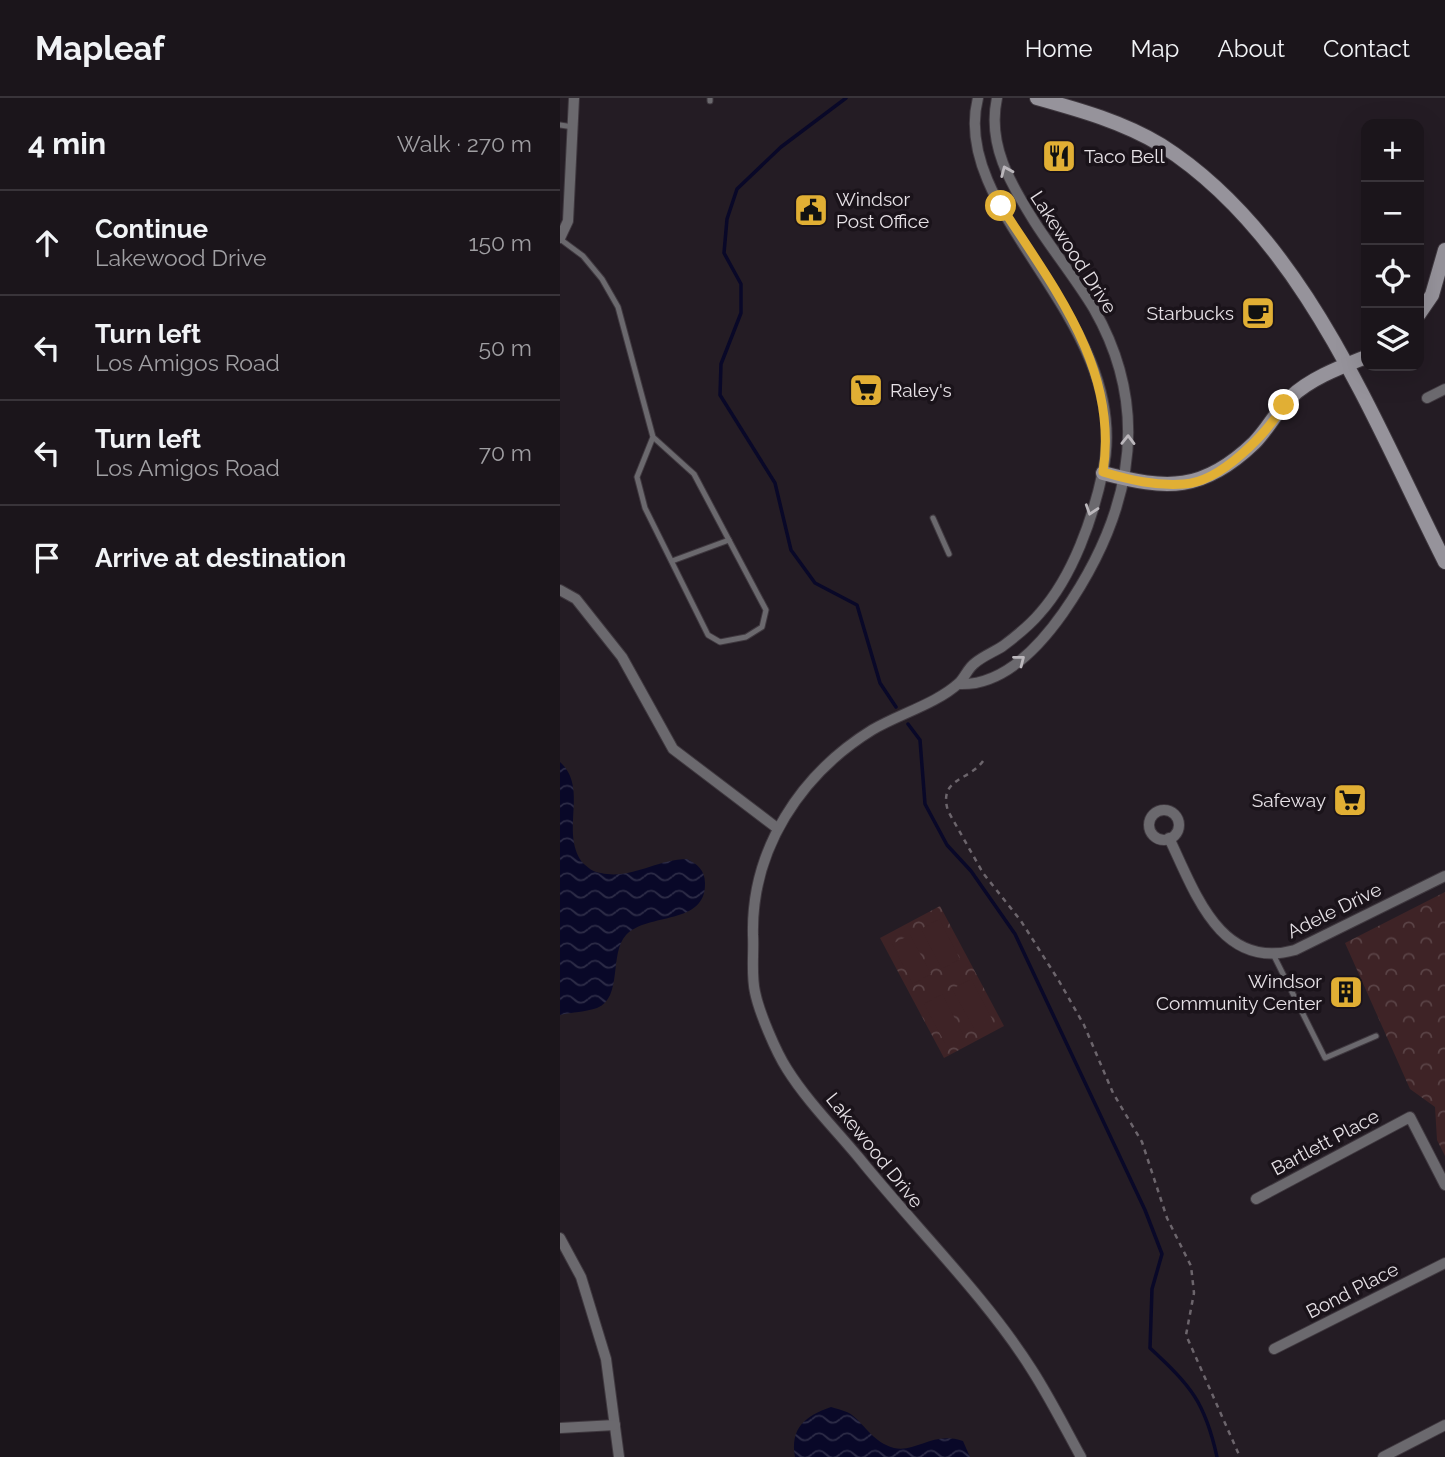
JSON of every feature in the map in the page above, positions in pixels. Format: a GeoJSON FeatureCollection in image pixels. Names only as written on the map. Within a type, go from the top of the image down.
{"type":"FeatureCollection","features":[{"type":"Feature","properties":{"kind":"street"},"geometry":{"type":"LineString","coordinates":[[560,238],[568,221],[574,98]]}},
{"type":"Feature","properties":{"kind":"street","name":"Lakewood Drive"},"geometry":{"type":"LineString","coordinates":[[978,98],[974,131],[985,175],[1064,304],[1086,349],[1105,404],[1107,447],[1103,472],[1079,548],[1056,593],[1040,614],[1003,646],[974,663],[959,684],[873,730],[844,750],[820,771],[777,828],[766,855],[753,913],[755,992],[786,1068],[1031,1368],[1081,1457]]}},
{"type":"Feature","properties":{"kind":"street","name":"Lakewood Drive"},"geometry":{"type":"LineString","coordinates":[[959,684],[979,685],[1013,666],[1038,646],[1091,573],[1116,508],[1124,478],[1128,412],[1112,349],[1094,310],[1016,192],[998,151],[992,121],[997,98]]}},
{"type":"Feature","properties":{"kind":"street"},"geometry":{"type":"LineString","coordinates":[[1037,98],[1097,115],[1141,135],[1201,175],[1248,219],[1313,307],[1445,562]]}},
{"type":"Feature","properties":{"kind":"street"},"geometry":{"type":"LineString","coordinates":[[1423,308],[1432,295],[1445,250]]}},
{"type":"Feature","properties":{"kind":"street"},"geometry":{"type":"LineString","coordinates":[[1103,472],[1142,484],[1187,484],[1215,472],[1255,442],[1292,396],[1361,359]]}},
{"type":"Feature","properties":{"kind":"street"},"geometry":{"type":"LineString","coordinates":[[1427,398],[1445,389]]}},
{"type":"Feature","properties":{"kind":"street"},"geometry":{"type":"LineString","coordinates":[[560,590],[576,599],[622,657],[673,749],[777,828]]}},
{"type":"Feature","properties":{"kind":"street","name":"Adele Drive"},"geometry":{"type":"LineString","coordinates":[[1170,838],[1202,906],[1216,926],[1234,943],[1274,956],[1294,950],[1445,876]]}},
{"type":"Feature","properties":{"kind":"street","name":"Bartlett Place"},"geometry":{"type":"LineString","coordinates":[[1256,1199],[1410,1117],[1445,1185]]}},
{"type":"Feature","properties":{"kind":"street"},"geometry":{"type":"LineString","coordinates":[[560,1238],[581,1277],[607,1359],[619,1457]]}},
{"type":"Feature","properties":{"kind":"street","name":"Bond Place"},"geometry":{"type":"LineString","coordinates":[[1274,1349],[1445,1263]]}},
{"type":"Feature","properties":{"kind":"street"},"geometry":{"type":"LineString","coordinates":[[560,1428],[615,1425]]}},
{"type":"Feature","properties":{"kind":"street"},"geometry":{"type":"LineString","coordinates":[[1383,1457],[1445,1425]]}},
{"type":"Feature","properties":{"kind":"lane"},"geometry":{"type":"LineString","coordinates":[[560,125],[573,127]]}},
{"type":"Feature","properties":{"kind":"lane"},"geometry":{"type":"LineString","coordinates":[[560,238],[583,256],[596,271],[618,307],[653,437],[694,474],[766,610],[762,627],[747,637],[720,642],[708,635],[645,508],[637,477],[653,437]]}},
{"type":"Feature","properties":{"kind":"lane"},"geometry":{"type":"LineString","coordinates":[[933,518],[949,554]]}},
{"type":"Feature","properties":{"kind":"lane"},"geometry":{"type":"LineString","coordinates":[[672,561],[729,540]]}},
{"type":"Feature","properties":{"kind":"lane"},"geometry":{"type":"LineString","coordinates":[[1274,956],[1325,1058],[1376,1036]]}},
{"type":"Feature","properties":{"kind":"path"},"geometry":{"type":"LineString","coordinates":[[983,761],[977,770],[962,776],[948,789],[944,801],[982,873],[1021,921],[1059,981],[1084,1025],[1113,1093],[1142,1142],[1167,1218],[1191,1266],[1194,1293],[1186,1335],[1240,1457]]}},
{"type":"Feature","properties":{"kind":"green space"},"geometry":{"type":"Polygon","coordinates":[[[1445,892],[1445,1156],[1437,1140],[1435,1107],[1410,1089],[1345,943],[1445,892]]]}},
{"type":"Feature","properties":{"kind":"green space"},"geometry":{"type":"Polygon","coordinates":[[[940,906],[1004,1026],[944,1058],[880,938],[940,906]]]}},
{"type":"Feature","properties":{"kind":"green space"},"geometry":{"type":"Polygon","coordinates":[[[939,919],[960,959],[942,969],[921,929],[939,919]]]}},
{"type":"Feature","properties":{"kind":"green space"},"geometry":{"type":"Polygon","coordinates":[[[910,935],[931,974],[913,984],[892,944],[910,935]]]}},
{"type":"Feature","properties":{"kind":"green space"},"geometry":{"type":"Polygon","coordinates":[[[971,979],[992,1019],[974,1028],[952,989],[971,979]]]}},
{"type":"Feature","properties":{"kind":"green space"},"geometry":{"type":"Polygon","coordinates":[[[942,994],[963,1034],[945,1043],[924,1004],[942,994]]]}},
{"type":"Feature","properties":{"kind":"water"},"geometry":{"type":"Polygon","coordinates":[[[560,762],[573,784],[573,837],[576,850],[586,866],[593,871],[623,874],[687,859],[700,868],[705,883],[703,897],[696,906],[686,912],[648,923],[626,935],[618,953],[610,995],[605,1003],[597,1008],[560,1015],[560,762]]]}},
{"type":"Feature","properties":{"kind":"water"},"geometry":{"type":"Polygon","coordinates":[[[831,1407],[850,1414],[875,1438],[894,1448],[910,1448],[934,1440],[952,1439],[963,1441],[970,1457],[795,1457],[795,1438],[801,1424],[831,1407]]]}},
{"type":"Feature","properties":{"kind":"waterway"},"geometry":{"type":"LineString","coordinates":[[846,98],[781,147],[737,189],[727,219],[724,253],[741,284],[741,313],[721,364],[720,395],[775,483],[791,550],[815,583],[857,605],[880,683],[896,707]]}},
{"type":"Feature","properties":{"kind":"waterway"},"geometry":{"type":"LineString","coordinates":[[908,724],[920,740],[925,804],[947,845],[971,871],[1015,934],[1145,1210],[1162,1254],[1152,1289],[1150,1348],[1176,1373],[1194,1396],[1207,1422],[1217,1457]]}},
{"type":"Feature","properties":{"kind":"place","name":"Taco Bell"},"geometry":{"type":"Point","coordinates":[1059,156]}},
{"type":"Feature","properties":{"kind":"place","name":"Windsor Post Office"},"geometry":{"type":"Point","coordinates":[811,210]}},
{"type":"Feature","properties":{"kind":"place","name":"Starbucks"},"geometry":{"type":"Point","coordinates":[1258,313]}},
{"type":"Feature","properties":{"kind":"place","name":"Raley's"},"geometry":{"type":"Point","coordinates":[866,390]}},
{"type":"Feature","properties":{"kind":"place","name":"Safeway"},"geometry":{"type":"Point","coordinates":[1350,800]}},
{"type":"Feature","properties":{"kind":"place","name":"Windsor Community Center"},"geometry":{"type":"Point","coordinates":[1346,992]}},
{"type":"Feature","properties":{"kind":"route"},"geometry":{"type":"LineString","coordinates":[[1001,206],[1064,304],[1086,349],[1105,404],[1107,447],[1103,472],[1142,484],[1187,484],[1215,472],[1236,458],[1255,442],[1284,405]]}}]}
